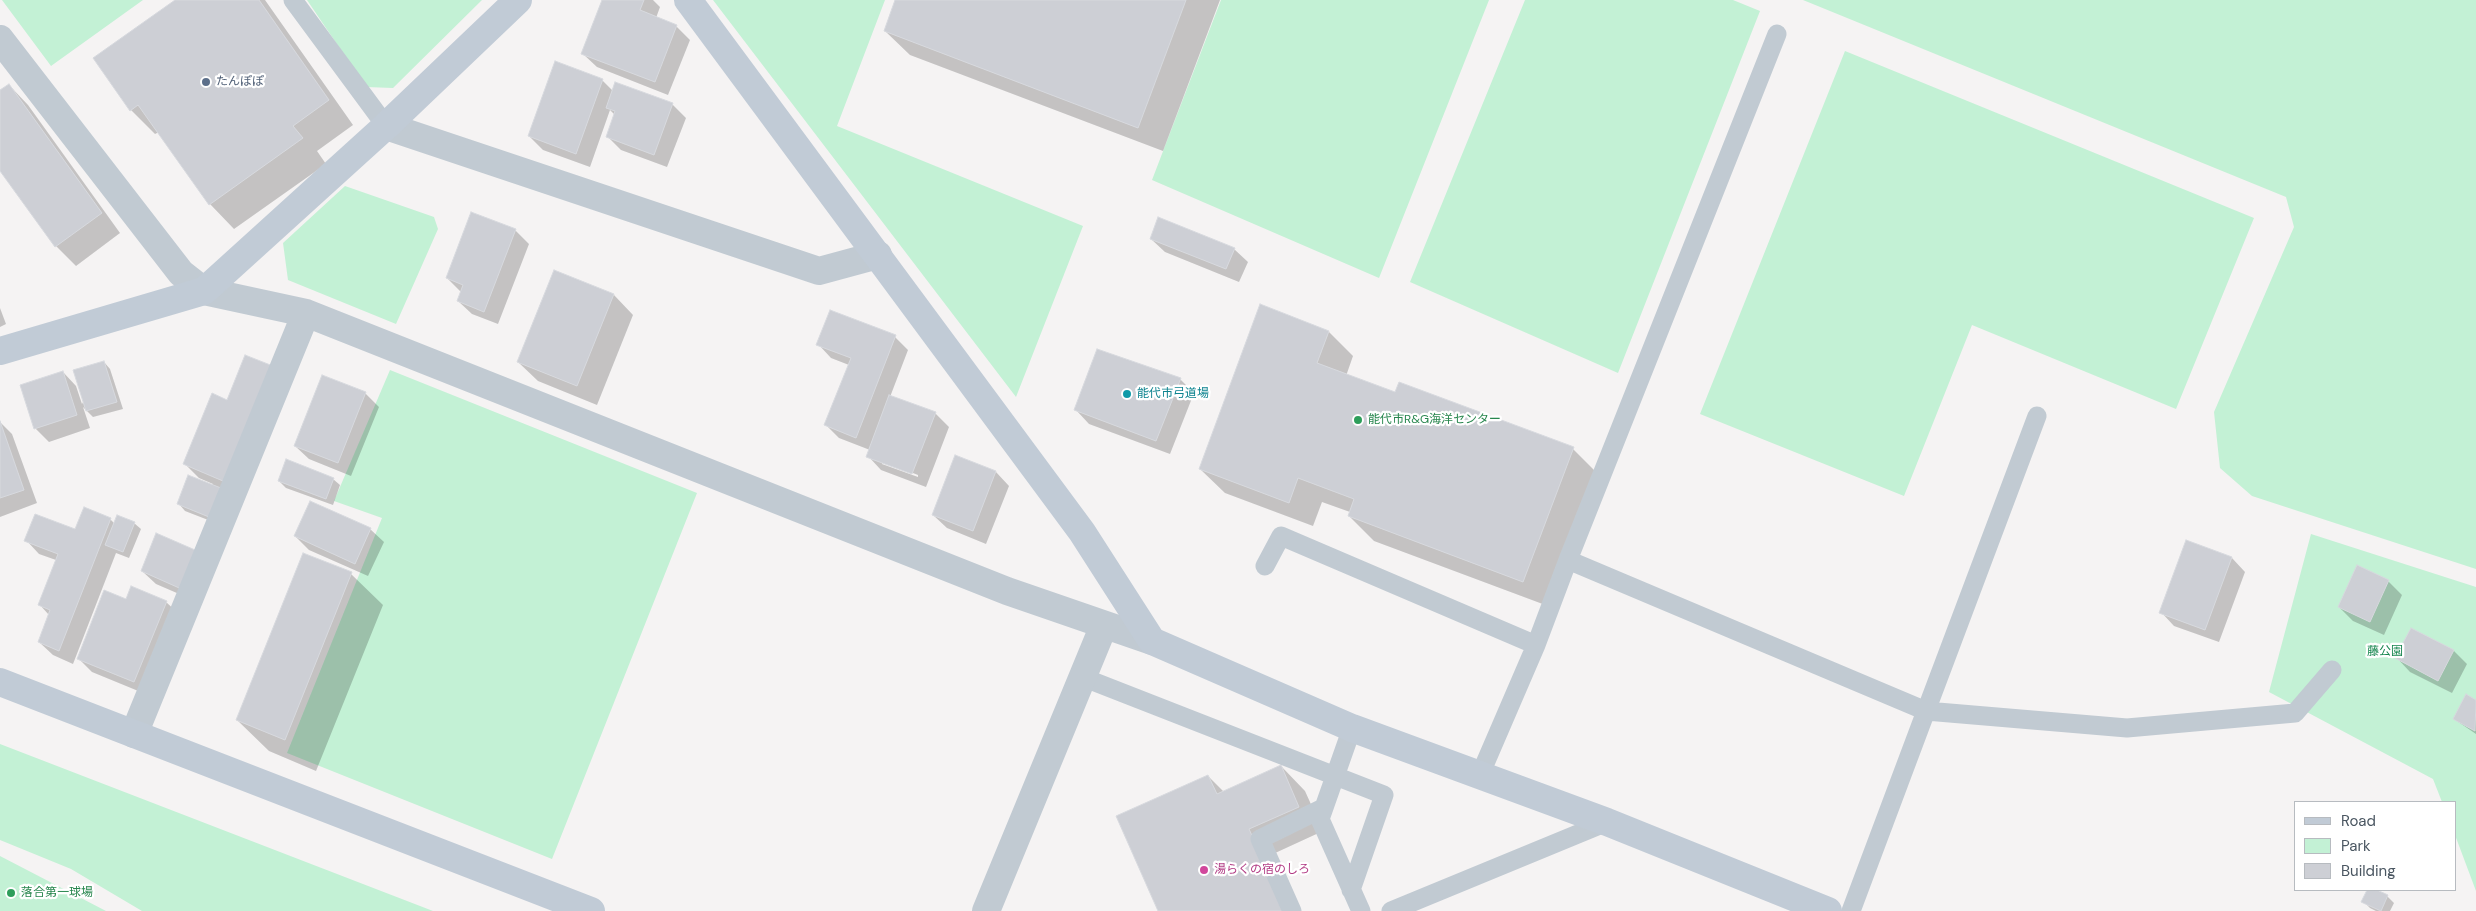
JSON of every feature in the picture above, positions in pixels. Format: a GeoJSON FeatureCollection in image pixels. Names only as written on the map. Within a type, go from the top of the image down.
{"type":"FeatureCollection","features":[{"type":"Feature","properties":{"kind":"street"},"geometry":{"type":"LineString","coordinates":[[0,351],[204,291],[386,126],[518,0]]}},
{"type":"Feature","properties":{"kind":"street"},"geometry":{"type":"LineString","coordinates":[[688,0],[878,254],[1082,532],[1152,641]]}},
{"type":"Feature","properties":{"kind":"street"},"geometry":{"type":"LineString","coordinates":[[0,39],[181,273],[204,291],[306,313],[1007,591],[1152,641],[1352,728],[1607,822],[1828,911]]}},
{"type":"Feature","properties":{"kind":"street"},"geometry":{"type":"LineString","coordinates":[[386,126],[819,271],[878,254]]}},
{"type":"Feature","properties":{"kind":"street"},"geometry":{"type":"LineString","coordinates":[[134,734],[306,313]]}},
{"type":"Feature","properties":{"kind":"street"},"geometry":{"type":"LineString","coordinates":[[986,911],[1104,624]]}},
{"type":"Feature","properties":{"kind":"street"},"geometry":{"type":"LineString","coordinates":[[0,682],[591,911]]}},
{"type":"Feature","properties":{"kind":"lane"},"geometry":{"type":"LineString","coordinates":[[293,0],[386,126]]}},
{"type":"Feature","properties":{"kind":"lane"},"geometry":{"type":"LineString","coordinates":[[1480,775],[1536,644],[1777,34]]}},
{"type":"Feature","properties":{"kind":"lane"},"geometry":{"type":"LineString","coordinates":[[1851,911],[2037,416]]}},
{"type":"Feature","properties":{"kind":"lane"},"geometry":{"type":"LineString","coordinates":[[1265,566],[1280,536],[1536,644]]}},
{"type":"Feature","properties":{"kind":"lane"},"geometry":{"type":"LineString","coordinates":[[1568,560],[1926,711],[2127,728],[2295,713],[2332,670]]}},
{"type":"Feature","properties":{"kind":"lane"},"geometry":{"type":"LineString","coordinates":[[1082,677],[1384,796],[1351,890]]}},
{"type":"Feature","properties":{"kind":"lane"},"geometry":{"type":"LineString","coordinates":[[1352,728],[1320,819],[1361,911]]}},
{"type":"Feature","properties":{"kind":"lane"},"geometry":{"type":"LineString","coordinates":[[1292,911],[1260,839],[1323,808]]}},
{"type":"Feature","properties":{"kind":"lane"},"geometry":{"type":"LineString","coordinates":[[1391,911],[1607,822]]}},
{"type":"Feature","properties":{"kind":"green space"},"geometry":{"type":"Polygon","coordinates":[[[2,0],[143,0],[51,66],[2,0]]]}},
{"type":"Feature","properties":{"kind":"green space"},"geometry":{"type":"Polygon","coordinates":[[[307,0],[482,0],[393,88],[366,87],[307,0]]]}},
{"type":"Feature","properties":{"kind":"green space"},"geometry":{"type":"Polygon","coordinates":[[[713,0],[885,0],[837,126],[1083,226],[1016,397],[713,0]]]}},
{"type":"Feature","properties":{"kind":"green space"},"geometry":{"type":"Polygon","coordinates":[[[1221,0],[1489,0],[1379,278],[1152,180],[1221,0]]]}},
{"type":"Feature","properties":{"kind":"green space"},"geometry":{"type":"Polygon","coordinates":[[[1525,0],[1733,0],[1760,11],[1618,373],[1410,282],[1525,0]]]}},
{"type":"Feature","properties":{"kind":"green space"},"geometry":{"type":"Polygon","coordinates":[[[1803,0],[2476,0],[2476,569],[2252,496],[2220,468],[2214,412],[2294,227],[2286,197],[1803,0]]]}},
{"type":"Feature","properties":{"kind":"green space"},"geometry":{"type":"Polygon","coordinates":[[[1845,51],[2254,218],[2176,409],[1972,325],[1904,496],[1700,414],[1845,51]]]}},
{"type":"Feature","properties":{"kind":"green space"},"geometry":{"type":"Polygon","coordinates":[[[345,186],[434,217],[438,229],[396,324],[288,280],[283,243],[345,186]]]}},
{"type":"Feature","properties":{"kind":"green space"},"geometry":{"type":"Polygon","coordinates":[[[390,370],[697,493],[552,859],[287,753],[382,518],[334,501],[390,370]]]}},
{"type":"Feature","properties":{"kind":"green space","name":"藤公園"},"geometry":{"type":"Polygon","coordinates":[[[2311,534],[2476,587],[2476,891],[2456,838],[2456,801],[2442,801],[2433,779],[2269,692],[2311,534]]]}},
{"type":"Feature","properties":{"kind":"green space"},"geometry":{"type":"Polygon","coordinates":[[[0,744],[433,911],[142,911],[71,869],[0,840],[0,744]]]}},
{"type":"Feature","properties":{"kind":"green space"},"geometry":{"type":"Polygon","coordinates":[[[0,856],[106,911],[0,911],[0,856]]]}},
{"type":"Feature","properties":{"kind":"building"},"geometry":{"type":"Polygon","coordinates":[[[175,0],[259,0],[329,100],[293,126],[303,138],[209,205],[138,105],[130,111],[93,58],[175,0]]]}},
{"type":"Feature","properties":{"kind":"building"},"geometry":{"type":"Polygon","coordinates":[[[602,0],[644,0],[640,10],[677,25],[655,82],[581,54],[602,0]]]}},
{"type":"Feature","properties":{"kind":"building"},"geometry":{"type":"Polygon","coordinates":[[[895,0],[1186,0],[1138,128],[884,31],[895,0]]]}},
{"type":"Feature","properties":{"kind":"building"},"geometry":{"type":"Polygon","coordinates":[[[555,61],[603,79],[576,154],[528,136],[555,61]]]}},
{"type":"Feature","properties":{"kind":"building"},"geometry":{"type":"Polygon","coordinates":[[[615,82],[673,103],[654,155],[606,137],[615,111],[606,108],[615,82]]]}},
{"type":"Feature","properties":{"kind":"building"},"geometry":{"type":"Polygon","coordinates":[[[9,84],[102,213],[55,247],[0,171],[0,90],[9,84]]]}},
{"type":"Feature","properties":{"kind":"building"},"geometry":{"type":"Polygon","coordinates":[[[471,212],[516,229],[484,312],[457,301],[463,285],[446,278],[471,212]]]}},
{"type":"Feature","properties":{"kind":"building"},"geometry":{"type":"Polygon","coordinates":[[[1158,217],[1235,248],[1226,269],[1150,239],[1158,217]]]}},
{"type":"Feature","properties":{"kind":"building"},"geometry":{"type":"Polygon","coordinates":[[[554,270],[614,294],[577,386],[517,362],[554,270]]]}},
{"type":"Feature","properties":{"kind":"building","name":"能代市R&G海洋センター"},"geometry":{"type":"Polygon","coordinates":[[[1260,304],[1329,331],[1317,363],[1395,392],[1399,382],[1574,447],[1523,582],[1348,516],[1354,499],[1298,478],[1289,503],[1199,469],[1260,304]]]}},
{"type":"Feature","properties":{"kind":"building"},"geometry":{"type":"Polygon","coordinates":[[[830,310],[896,335],[856,438],[824,425],[851,358],[816,345],[830,310]]]}},
{"type":"Feature","properties":{"kind":"building","name":"能代市弓道場"},"geometry":{"type":"Polygon","coordinates":[[[1097,349],[1181,378],[1156,441],[1074,410],[1097,349]]]}},
{"type":"Feature","properties":{"kind":"building"},"geometry":{"type":"Polygon","coordinates":[[[245,355],[278,368],[230,484],[183,464],[212,393],[227,400],[245,355]]]}},
{"type":"Feature","properties":{"kind":"building"},"geometry":{"type":"Polygon","coordinates":[[[104,361],[117,402],[86,411],[73,370],[104,361]]]}},
{"type":"Feature","properties":{"kind":"building"},"geometry":{"type":"Polygon","coordinates":[[[63,371],[77,415],[34,429],[20,385],[63,371]]]}},
{"type":"Feature","properties":{"kind":"building"},"geometry":{"type":"Polygon","coordinates":[[[322,375],[366,392],[338,463],[294,446],[322,375]]]}},
{"type":"Feature","properties":{"kind":"building"},"geometry":{"type":"Polygon","coordinates":[[[889,395],[936,412],[912,474],[866,457],[889,395]]]}},
{"type":"Feature","properties":{"kind":"building"},"geometry":{"type":"Polygon","coordinates":[[[0,421],[24,490],[0,498],[0,421]]]}},
{"type":"Feature","properties":{"kind":"building"},"geometry":{"type":"Polygon","coordinates":[[[955,455],[996,471],[973,531],[932,515],[955,455]]]}},
{"type":"Feature","properties":{"kind":"building"},"geometry":{"type":"Polygon","coordinates":[[[286,459],[334,478],[326,499],[278,481],[286,459]]]}},
{"type":"Feature","properties":{"kind":"building"},"geometry":{"type":"Polygon","coordinates":[[[188,475],[226,490],[214,519],[177,504],[188,475]]]}},
{"type":"Feature","properties":{"kind":"building"},"geometry":{"type":"Polygon","coordinates":[[[310,501],[371,528],[355,564],[294,536],[310,501]]]}},
{"type":"Feature","properties":{"kind":"building"},"geometry":{"type":"Polygon","coordinates":[[[84,507],[111,518],[59,651],[38,642],[50,610],[38,605],[58,554],[24,541],[35,514],[75,529],[84,507]]]}},
{"type":"Feature","properties":{"kind":"building"},"geometry":{"type":"Polygon","coordinates":[[[117,515],[135,522],[123,552],[105,545],[117,515]]]}},
{"type":"Feature","properties":{"kind":"building"},"geometry":{"type":"Polygon","coordinates":[[[156,533],[202,553],[186,591],[141,571],[156,533]]]}},
{"type":"Feature","properties":{"kind":"building"},"geometry":{"type":"Polygon","coordinates":[[[2186,540],[2232,557],[2205,630],[2159,613],[2186,540]]]}},
{"type":"Feature","properties":{"kind":"building"},"geometry":{"type":"Polygon","coordinates":[[[303,553],[352,572],[285,740],[236,720],[303,553]]]}},
{"type":"Feature","properties":{"kind":"building"},"geometry":{"type":"Polygon","coordinates":[[[2357,565],[2389,580],[2370,622],[2338,607],[2357,565]]]}},
{"type":"Feature","properties":{"kind":"building"},"geometry":{"type":"Polygon","coordinates":[[[131,586],[167,601],[134,682],[77,659],[104,590],[126,599],[131,586]]]}},
{"type":"Feature","properties":{"kind":"building"},"geometry":{"type":"Polygon","coordinates":[[[2411,628],[2454,650],[2438,681],[2395,658],[2411,628]]]}},
{"type":"Feature","properties":{"kind":"building"},"geometry":{"type":"Polygon","coordinates":[[[2466,694],[2476,700],[2475,731],[2453,719],[2466,694]]]}},
{"type":"Feature","properties":{"kind":"building","name":"湯らくの宿のしろ"},"geometry":{"type":"Polygon","coordinates":[[[1281,765],[1299,807],[1249,829],[1286,911],[1158,911],[1116,816],[1208,775],[1217,794],[1281,765]]]}},
{"type":"Feature","properties":{"kind":"building"},"geometry":{"type":"Polygon","coordinates":[[[2366,891],[2379,891],[2388,895],[2381,911],[2361,902],[2366,891]]]}},
{"type":"Feature","properties":{"kind":"place","name":"たんぽぽ"},"geometry":{"type":"Point","coordinates":[206,82]}},
{"type":"Feature","properties":{"kind":"place","name":"能代市弓道場"},"geometry":{"type":"Point","coordinates":[1127,394]}},
{"type":"Feature","properties":{"kind":"place","name":"能代市R&G海洋センター"},"geometry":{"type":"Point","coordinates":[1358,420]}},
{"type":"Feature","properties":{"kind":"place","name":"湯らくの宿のしろ"},"geometry":{"type":"Point","coordinates":[1204,870]}},
{"type":"Feature","properties":{"kind":"place","name":"落合第一球場"},"geometry":{"type":"Point","coordinates":[11,893]}}]}
